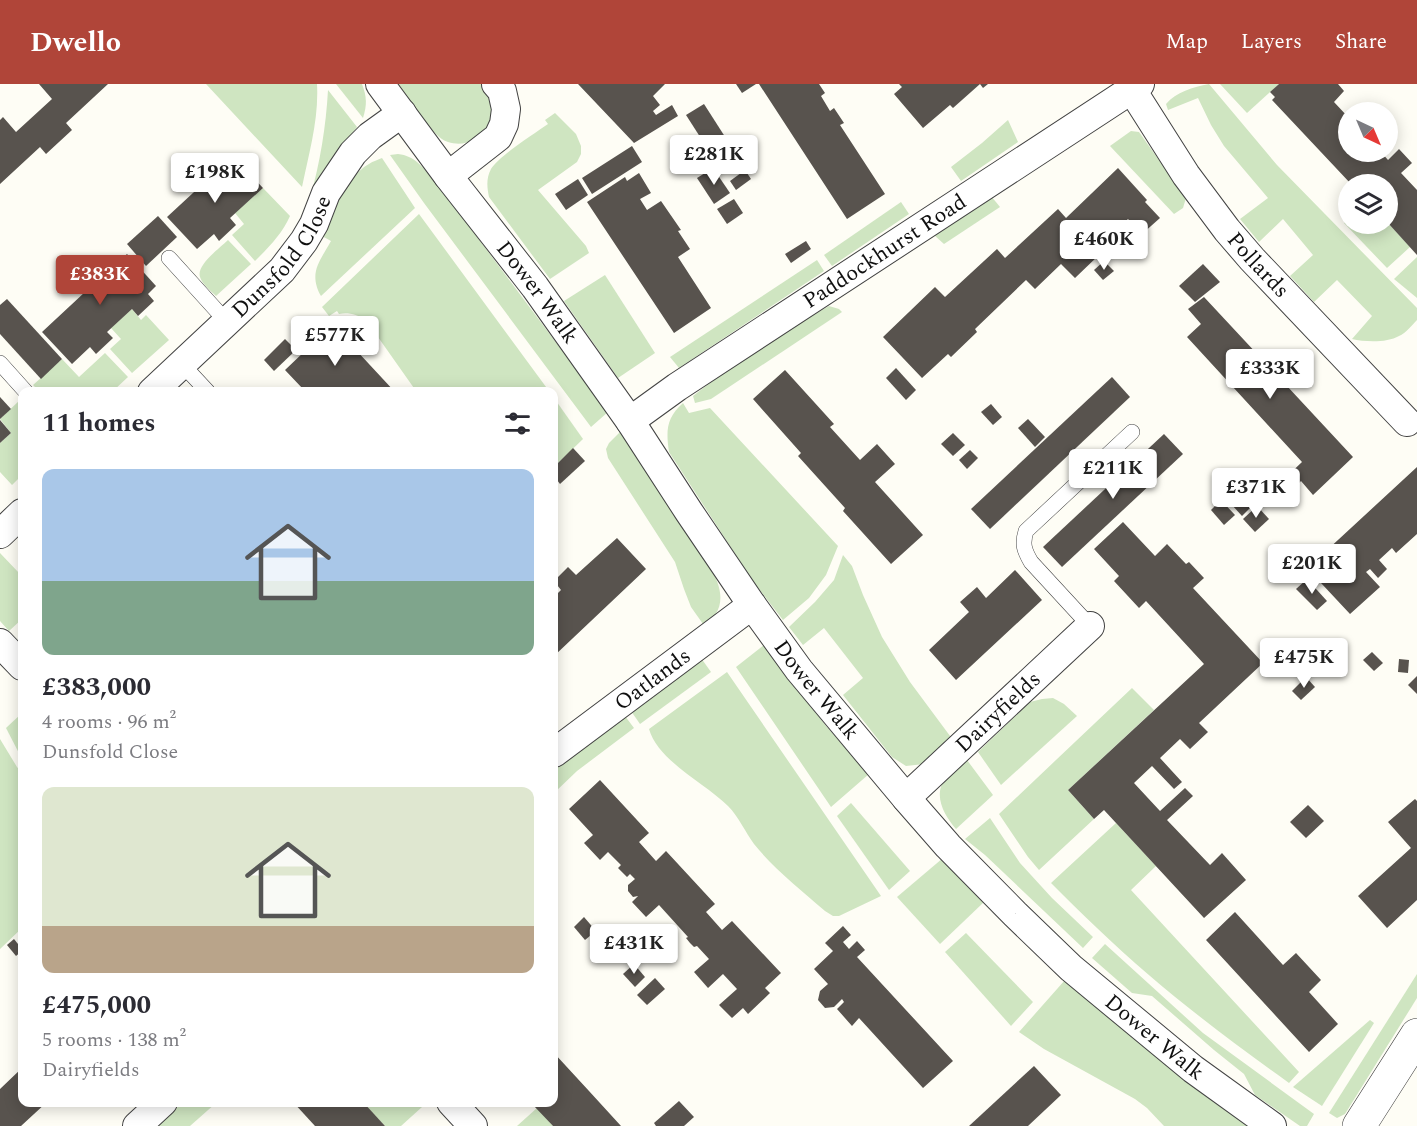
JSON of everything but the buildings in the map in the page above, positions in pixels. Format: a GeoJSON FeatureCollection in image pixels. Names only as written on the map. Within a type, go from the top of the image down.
{"type":"FeatureCollection","features":[{"type":"Feature","properties":{"kind":"street","name":"Dower Walk"},"geometry":{"type":"LineString","coordinates":[[380,84],[535,287],[630,421],[752,605],[799,670],[906,798],[948,846],[1071,968],[1193,1069],[1272,1126]]}},
{"type":"Feature","properties":{"kind":"street"},"geometry":{"type":"LineString","coordinates":[[448,176],[498,138],[504,124],[506,109],[502,91],[496,84]]}},
{"type":"Feature","properties":{"kind":"street","name":"Paddockhurst Road"},"geometry":{"type":"LineString","coordinates":[[630,421],[687,380],[1136,87]]}},
{"type":"Feature","properties":{"kind":"street","name":"Pollards"},"geometry":{"type":"LineString","coordinates":[[1136,87],[1186,174],[1227,230],[1407,422]]}},
{"type":"Feature","properties":{"kind":"street","name":"Dunsfold Close"},"geometry":{"type":"LineString","coordinates":[[157,387],[292,259],[314,224],[327,193],[353,153],[370,136],[402,113]]}},
{"type":"Feature","properties":{"kind":"street"},"geometry":{"type":"LineString","coordinates":[[0,534],[18,517]]}},
{"type":"Feature","properties":{"kind":"street","name":"Oatlands"},"geometry":{"type":"LineString","coordinates":[[558,750],[752,605]]}},
{"type":"Feature","properties":{"kind":"street","name":"Dairyfields"},"geometry":{"type":"LineString","coordinates":[[906,798],[1090,626]]}},
{"type":"Feature","properties":{"kind":"street"},"geometry":{"type":"LineString","coordinates":[[0,643],[18,662]]}},
{"type":"Feature","properties":{"kind":"street"},"geometry":{"type":"LineString","coordinates":[[1359,1126],[1417,1035]]}},
{"type":"Feature","properties":{"kind":"street"},"geometry":{"type":"LineString","coordinates":[[137,1126],[158,1107]]}},
{"type":"Feature","properties":{"kind":"street"},"geometry":{"type":"LineString","coordinates":[[456,1107],[473,1126]]}},
{"type":"Feature","properties":{"kind":"lane"},"geometry":{"type":"LineString","coordinates":[[169,258],[227,322]]}},
{"type":"Feature","properties":{"kind":"lane"},"geometry":{"type":"LineString","coordinates":[[0,363],[22,387]]}},
{"type":"Feature","properties":{"kind":"lane"},"geometry":{"type":"LineString","coordinates":[[181,363],[203,387]]}},
{"type":"Feature","properties":{"kind":"lane"},"geometry":{"type":"LineString","coordinates":[[1090,626],[1031,561],[1023,542],[1026,531],[1132,432]]}},
{"type":"Feature","properties":{"kind":"green space"},"geometry":{"type":"Polygon","coordinates":[[[206,84],[317,84],[315,123],[302,187],[206,84]]]}},
{"type":"Feature","properties":{"kind":"green space"},"geometry":{"type":"Polygon","coordinates":[[[336,84],[362,84],[366,101],[363,118],[336,84]]]}},
{"type":"Feature","properties":{"kind":"green space"},"geometry":{"type":"Polygon","coordinates":[[[396,84],[481,84],[489,95],[492,105],[489,124],[484,132],[468,142],[458,144],[448,142],[427,125],[396,84]]]}},
{"type":"Feature","properties":{"kind":"green space"},"geometry":{"type":"Polygon","coordinates":[[[1209,84],[1277,165],[1338,227],[1338,234],[1345,234],[1417,308],[1417,320],[1404,333],[1382,341],[1352,339],[1372,316],[1337,280],[1314,302],[1290,276],[1313,255],[1283,219],[1259,242],[1240,219],[1268,198],[1224,146],[1198,98],[1168,110],[1166,104],[1175,96],[1209,84]]]}},
{"type":"Feature","properties":{"kind":"green space"},"geometry":{"type":"Polygon","coordinates":[[[1220,84],[1279,84],[1247,113],[1220,84]]]}},
{"type":"Feature","properties":{"kind":"green space"},"geometry":{"type":"Polygon","coordinates":[[[328,90],[357,127],[310,198],[322,144],[328,90]]]}},
{"type":"Feature","properties":{"kind":"green space"},"geometry":{"type":"Polygon","coordinates":[[[555,113],[576,134],[581,146],[581,154],[577,162],[538,190],[586,246],[589,253],[550,279],[489,197],[487,183],[489,172],[495,164],[548,124],[545,120],[555,113]]]}},
{"type":"Feature","properties":{"kind":"green space"},"geometry":{"type":"Polygon","coordinates":[[[1008,120],[1018,142],[961,181],[951,167],[1008,120]]]}},
{"type":"Feature","properties":{"kind":"green space"},"geometry":{"type":"Polygon","coordinates":[[[1131,131],[1139,132],[1186,198],[1183,208],[1174,214],[1110,146],[1131,131]]]}},
{"type":"Feature","properties":{"kind":"green space"},"geometry":{"type":"Polygon","coordinates":[[[398,154],[413,159],[433,178],[608,412],[591,427],[390,155],[398,154]]]}},
{"type":"Feature","properties":{"kind":"green space"},"geometry":{"type":"Polygon","coordinates":[[[382,158],[415,208],[321,296],[316,281],[317,267],[331,241],[322,236],[341,196],[353,178],[360,170],[382,158]]]}},
{"type":"Feature","properties":{"kind":"green space"},"geometry":{"type":"Polygon","coordinates":[[[263,188],[290,216],[279,234],[255,261],[232,235],[244,224],[235,213],[263,188]]]}},
{"type":"Feature","properties":{"kind":"green space"},"geometry":{"type":"Polygon","coordinates":[[[991,196],[1000,207],[944,244],[934,235],[991,196]]]}},
{"type":"Feature","properties":{"kind":"green space"},"geometry":{"type":"Polygon","coordinates":[[[901,202],[909,214],[832,266],[824,255],[901,202]]]}},
{"type":"Feature","properties":{"kind":"green space"},"geometry":{"type":"Polygon","coordinates":[[[419,214],[546,387],[413,387],[366,320],[353,314],[339,314],[337,311],[329,316],[322,307],[419,214]]]}},
{"type":"Feature","properties":{"kind":"green space"},"geometry":{"type":"Polygon","coordinates":[[[1355,234],[1398,234],[1410,247],[1387,268],[1355,234]]]}},
{"type":"Feature","properties":{"kind":"green space"},"geometry":{"type":"Polygon","coordinates":[[[228,240],[251,264],[216,296],[203,282],[200,272],[205,262],[228,240]]]}},
{"type":"Feature","properties":{"kind":"green space"},"geometry":{"type":"Polygon","coordinates":[[[1417,257],[1417,298],[1394,279],[1417,257]]]}},
{"type":"Feature","properties":{"kind":"green space"},"geometry":{"type":"Polygon","coordinates":[[[817,260],[824,271],[679,368],[670,357],[817,260]]]}},
{"type":"Feature","properties":{"kind":"green space"},"geometry":{"type":"Polygon","coordinates":[[[605,275],[655,353],[618,378],[564,301],[605,275]]]}},
{"type":"Feature","properties":{"kind":"green space"},"geometry":{"type":"Polygon","coordinates":[[[829,306],[842,312],[711,399],[695,403],[693,396],[711,382],[829,306]]]}},
{"type":"Feature","properties":{"kind":"green space"},"geometry":{"type":"Polygon","coordinates":[[[132,309],[141,320],[146,315],[169,340],[132,373],[110,349],[121,339],[111,328],[132,309]]]}},
{"type":"Feature","properties":{"kind":"green space"},"geometry":{"type":"Polygon","coordinates":[[[105,353],[128,377],[117,387],[35,387],[33,385],[62,359],[79,377],[105,353]]]}},
{"type":"Feature","properties":{"kind":"green space"},"geometry":{"type":"Polygon","coordinates":[[[18,402],[18,479],[12,485],[0,472],[0,443],[11,433],[0,419],[18,402]]]}},
{"type":"Feature","properties":{"kind":"green space"},"geometry":{"type":"Polygon","coordinates":[[[683,403],[689,413],[710,408],[838,546],[826,575],[809,598],[783,620],[752,580],[669,452],[668,425],[673,414],[683,403]]]}},
{"type":"Feature","properties":{"kind":"green space"},"geometry":{"type":"Polygon","coordinates":[[[558,404],[583,439],[558,463],[558,404]]]}},
{"type":"Feature","properties":{"kind":"green space"},"geometry":{"type":"Polygon","coordinates":[[[620,432],[711,568],[716,579],[720,591],[720,603],[715,615],[703,624],[691,607],[675,562],[608,458],[606,449],[620,432]]]}},
{"type":"Feature","properties":{"kind":"green space"},"geometry":{"type":"Polygon","coordinates":[[[0,553],[18,572],[18,623],[9,631],[0,621],[0,553]]]}},
{"type":"Feature","properties":{"kind":"green space"},"geometry":{"type":"Polygon","coordinates":[[[843,555],[852,566],[882,637],[910,682],[953,740],[924,764],[906,766],[892,757],[843,695],[863,678],[824,628],[803,645],[789,627],[834,580],[843,555]]]}},
{"type":"Feature","properties":{"kind":"green space"},"geometry":{"type":"Polygon","coordinates":[[[764,645],[826,726],[869,774],[831,807],[736,667],[764,645]]]}},
{"type":"Feature","properties":{"kind":"green space"},"geometry":{"type":"Polygon","coordinates":[[[701,658],[711,672],[640,724],[631,711],[701,658]]]}},
{"type":"Feature","properties":{"kind":"green space"},"geometry":{"type":"Polygon","coordinates":[[[727,672],[881,896],[839,916],[833,916],[825,911],[770,862],[754,844],[728,806],[683,771],[654,741],[649,729],[727,672]]]}},
{"type":"Feature","properties":{"kind":"green space"},"geometry":{"type":"Polygon","coordinates":[[[1132,688],[1154,710],[1068,790],[1094,819],[1039,870],[999,814],[1132,688]]]}},
{"type":"Feature","properties":{"kind":"green space"},"geometry":{"type":"Polygon","coordinates":[[[1053,698],[1077,716],[1001,785],[978,752],[1030,702],[1053,698]]]}},
{"type":"Feature","properties":{"kind":"green space"},"geometry":{"type":"Polygon","coordinates":[[[625,716],[634,728],[577,771],[558,789],[558,767],[625,716]]]}},
{"type":"Feature","properties":{"kind":"green space"},"geometry":{"type":"Polygon","coordinates":[[[18,717],[18,751],[6,728],[18,717]]]}},
{"type":"Feature","properties":{"kind":"green space"},"geometry":{"type":"Polygon","coordinates":[[[0,739],[18,768],[18,932],[0,949],[0,739]]]}},
{"type":"Feature","properties":{"kind":"green space"},"geometry":{"type":"Polygon","coordinates":[[[967,760],[993,795],[956,829],[943,808],[940,790],[946,778],[967,760]]]}},
{"type":"Feature","properties":{"kind":"green space"},"geometry":{"type":"Polygon","coordinates":[[[851,803],[910,871],[889,890],[837,816],[851,803]]]}},
{"type":"Feature","properties":{"kind":"green space"},"geometry":{"type":"Polygon","coordinates":[[[990,818],[1020,863],[1093,937],[1083,948],[985,855],[965,839],[990,818]]]}},
{"type":"Feature","properties":{"kind":"green space"},"geometry":{"type":"Polygon","coordinates":[[[1116,823],[1156,866],[1131,890],[1299,1072],[1289,1083],[1214,1028],[1166,989],[1119,949],[1051,883],[1116,823]]]}},
{"type":"Feature","properties":{"kind":"green space"},"geometry":{"type":"Polygon","coordinates":[[[943,858],[984,902],[940,944],[897,897],[943,858]]]}},
{"type":"Feature","properties":{"kind":"green space"},"geometry":{"type":"Polygon","coordinates":[[[966,933],[1033,1002],[1011,1026],[945,952],[966,933]]]}},
{"type":"Feature","properties":{"kind":"green space"},"geometry":{"type":"Polygon","coordinates":[[[1105,944],[1203,1033],[1314,1114],[1307,1126],[1300,1126],[1255,1095],[1244,1074],[1152,996],[1132,993],[1092,958],[1105,944]]]}},
{"type":"Feature","properties":{"kind":"green space"},"geometry":{"type":"Polygon","coordinates":[[[1417,974],[1417,998],[1345,1114],[1337,1118],[1329,1113],[1417,974]]]}},
{"type":"Feature","properties":{"kind":"green space"},"geometry":{"type":"Polygon","coordinates":[[[1065,980],[1253,1126],[1164,1126],[1135,1099],[1044,1049],[1019,1032],[1065,980]]]}},
{"type":"Feature","properties":{"kind":"green space"},"geometry":{"type":"Polygon","coordinates":[[[1370,1020],[1374,1023],[1322,1106],[1293,1087],[1370,1020]]]}},
{"type":"Feature","properties":{"kind":"green space"},"geometry":{"type":"Polygon","coordinates":[[[178,1107],[211,1107],[190,1126],[157,1126],[178,1107]]]}},
{"type":"Feature","properties":{"kind":"green space"},"geometry":{"type":"Polygon","coordinates":[[[367,1107],[422,1107],[401,1126],[385,1126],[367,1107]]]}},
{"type":"Feature","properties":{"kind":"green space"},"geometry":{"type":"Polygon","coordinates":[[[537,1108],[553,1126],[517,1126],[537,1108]]]}}]}
